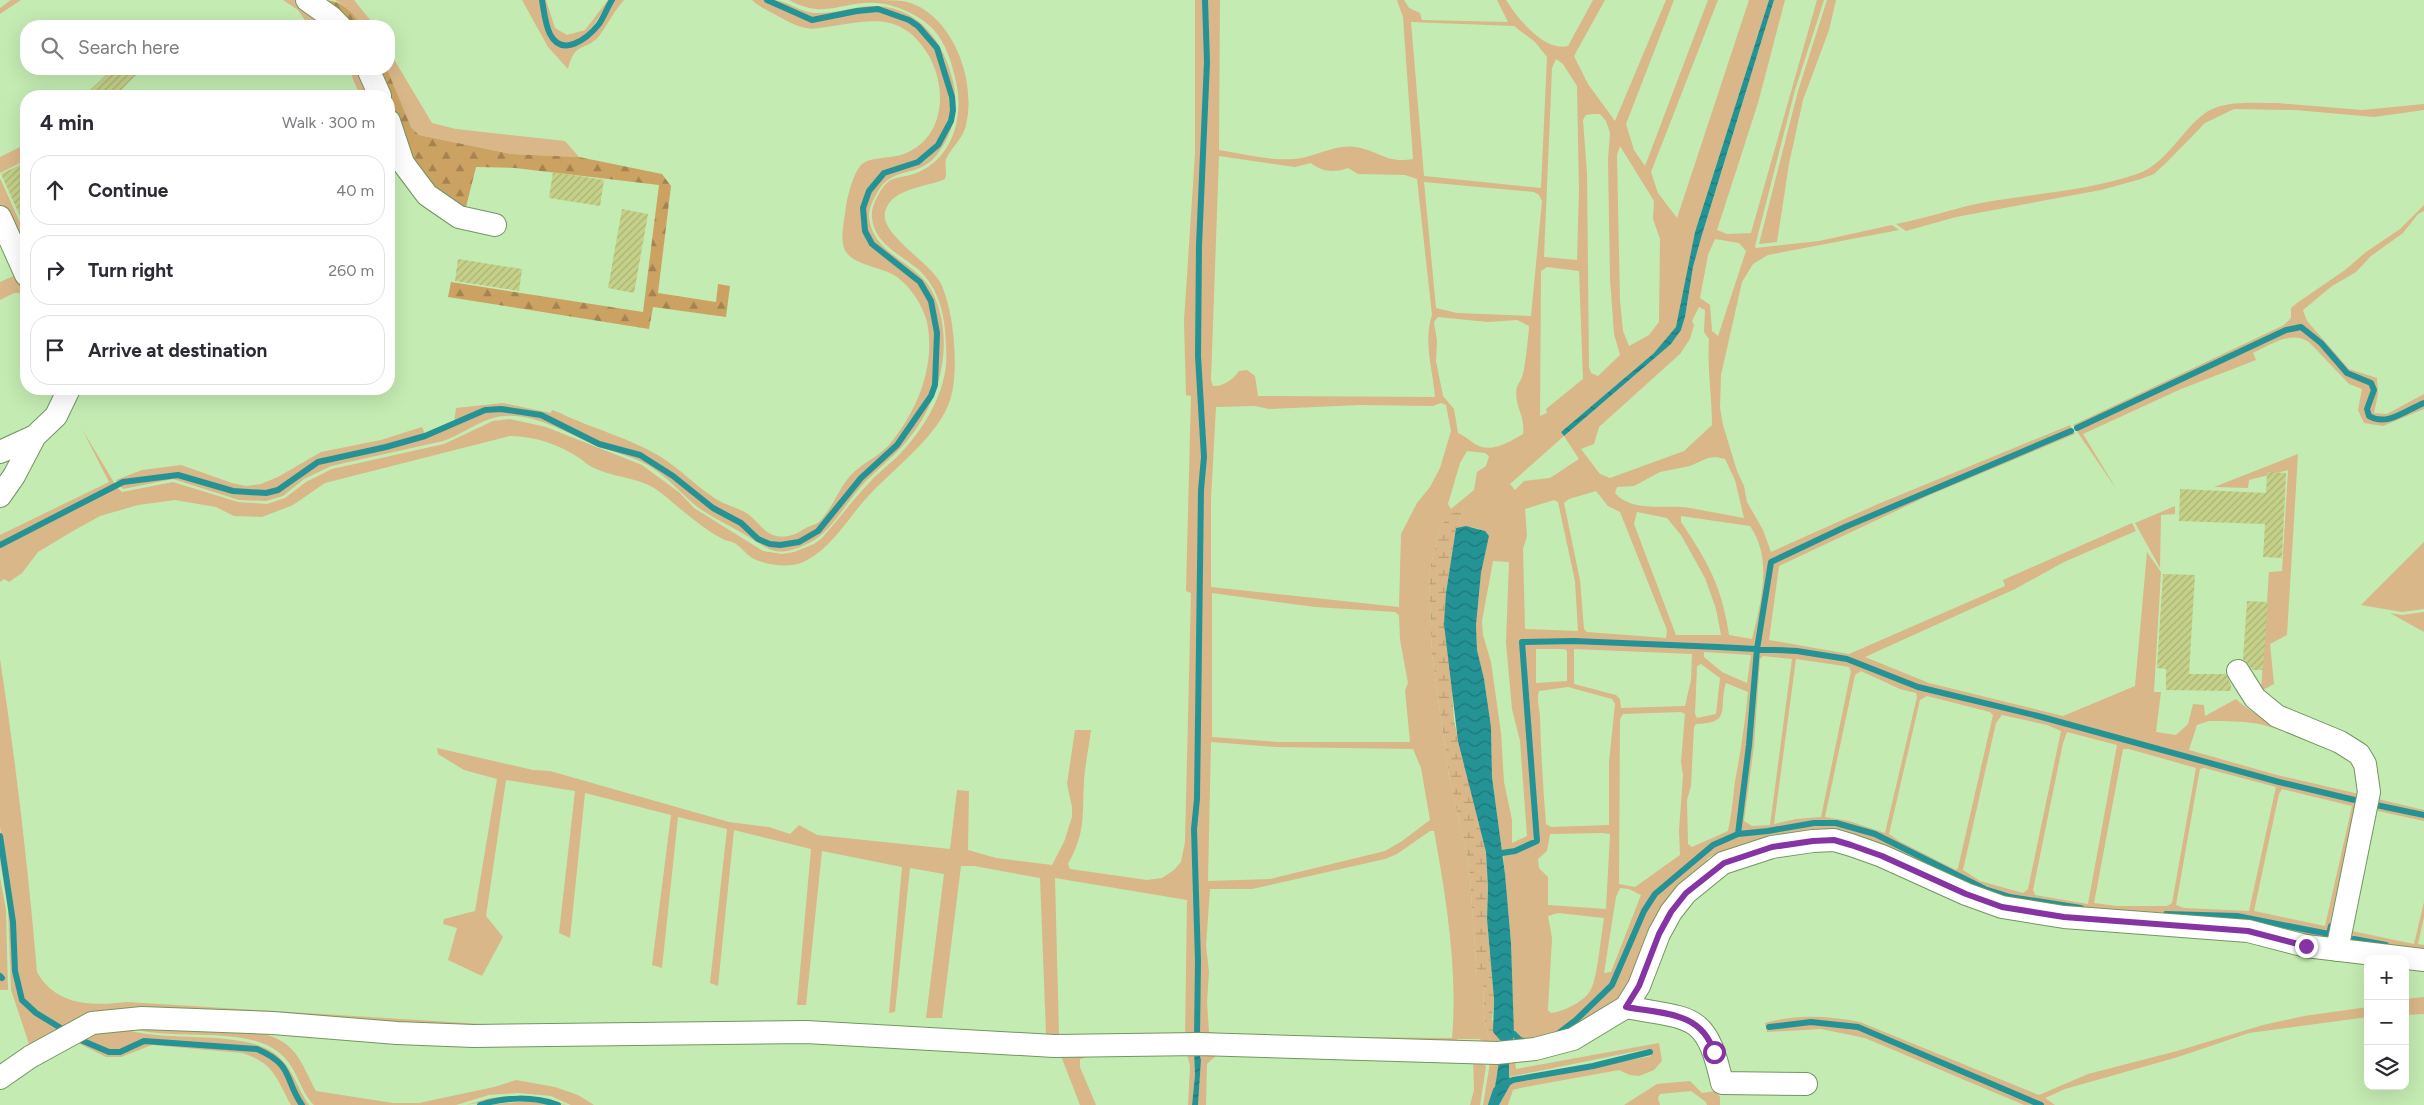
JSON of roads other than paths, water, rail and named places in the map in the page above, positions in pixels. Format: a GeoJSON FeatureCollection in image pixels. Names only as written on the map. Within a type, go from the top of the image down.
{"type":"FeatureCollection","features":[{"type":"Feature","properties":{"kind":"street"},"geometry":{"type":"LineString","coordinates":[[307,0],[334,20]]}},
{"type":"Feature","properties":{"kind":"street"},"geometry":{"type":"LineString","coordinates":[[371,75],[377,90]]}},
{"type":"Feature","properties":{"kind":"street"},"geometry":{"type":"LineString","coordinates":[[396,167],[427,195],[458,217],[495,224]]}},
{"type":"Feature","properties":{"kind":"street"},"geometry":{"type":"LineString","coordinates":[[0,217],[20,262]]}},
{"type":"Feature","properties":{"kind":"street"},"geometry":{"type":"LineString","coordinates":[[0,496],[14,476],[35,436],[56,416],[66,395]]}},
{"type":"Feature","properties":{"kind":"street"},"geometry":{"type":"LineString","coordinates":[[0,452],[35,436]]}},
{"type":"Feature","properties":{"kind":"street"},"geometry":{"type":"LineString","coordinates":[[2238,670],[2255,698],[2277,716],[2345,745],[2359,754],[2365,764],[2369,792],[2337,950]]}},
{"type":"Feature","properties":{"kind":"street"},"geometry":{"type":"LineString","coordinates":[[0,1078],[30,1057],[92,1023],[142,1018],[273,1022],[397,1033],[473,1036],[806,1032],[1054,1046],[1199,1044],[1497,1052],[1535,1050],[1573,1039],[1626,1007],[1639,986],[1659,934],[1671,912],[1686,893],[1724,863],[1772,847],[1813,841],[1834,840],[1851,845],[1882,856],[1966,894],[2002,907],[2064,917],[2248,931],[2306,946],[2424,960]]}},
{"type":"Feature","properties":{"kind":"street"},"geometry":{"type":"LineString","coordinates":[[1626,1007],[1681,1017],[1700,1027],[1711,1042],[1722,1083],[1806,1084]]}},
{"type":"Feature","properties":{"kind":"water"},"geometry":{"type":"Polygon","coordinates":[[[1769,0],[1774,0],[1701,238],[1693,267],[1681,330],[1671,344],[1564,436],[1561,432],[1654,353],[1676,327],[1695,232],[1769,0]]]}},
{"type":"Feature","properties":{"kind":"water"},"geometry":{"type":"Polygon","coordinates":[[[1466,526],[1485,531],[1489,536],[1481,573],[1476,625],[1477,650],[1484,679],[1491,727],[1492,777],[1505,874],[1511,943],[1514,1034],[1512,1046],[1505,1046],[1493,1032],[1494,999],[1487,919],[1486,852],[1458,741],[1444,624],[1446,593],[1456,528],[1466,526]]]}},
{"type":"Feature","properties":{"kind":"water"},"geometry":{"type":"Polygon","coordinates":[[[1194,1051],[1199,1052],[1201,1060],[1198,1105],[1192,1105],[1195,1075],[1194,1051]]]}},
{"type":"Feature","properties":{"kind":"water"},"geometry":{"type":"Polygon","coordinates":[[[1509,1061],[1509,1077],[1513,1080],[1499,1105],[1492,1105],[1499,1062],[1509,1061]]]}},
{"type":"Feature","properties":{"kind":"waterway"},"geometry":{"type":"LineString","coordinates":[[542,0],[550,34],[561,45],[574,44],[594,30],[612,0]]}},
{"type":"Feature","properties":{"kind":"waterway"},"geometry":{"type":"LineString","coordinates":[[0,545],[123,482],[178,475],[233,491],[266,493],[278,490],[318,462],[425,436],[485,410],[501,409],[541,415],[599,444],[640,455],[673,476],[713,508],[741,523],[758,539],[770,544],[780,545],[799,542],[818,531],[861,478],[897,445],[931,396],[935,385],[937,333],[931,301],[920,282],[872,244],[865,231],[863,208],[869,191],[884,173],[918,162],[938,145],[951,121],[953,110],[952,97],[937,48],[918,26],[909,20],[878,9],[812,20],[767,0]]}},
{"type":"Feature","properties":{"kind":"waterway"},"geometry":{"type":"LineString","coordinates":[[1197,1037],[1198,961],[1194,829],[1197,799],[1201,490],[1204,457],[1198,356],[1199,245],[1207,62],[1205,0]]}},
{"type":"Feature","properties":{"kind":"waterway"},"geometry":{"type":"LineString","coordinates":[[2077,428],[2286,330],[2301,327],[2321,343],[2347,373],[2371,383],[2374,390],[2367,409],[2369,416],[2376,419],[2390,419],[2424,403]]}},
{"type":"Feature","properties":{"kind":"waterway"},"geometry":{"type":"LineString","coordinates":[[1559,1033],[1576,1020],[1612,985],[1644,911],[1655,894],[1713,845],[1738,834],[1749,745],[1757,649],[1771,562],[1845,527],[2071,431]]}},
{"type":"Feature","properties":{"kind":"waterway"},"geometry":{"type":"LineString","coordinates":[[1502,853],[1515,851],[1537,841],[1522,642],[1574,641],[1797,651],[1847,659],[1918,687],[2038,716],[2279,782],[2359,801],[2358,807]]}},
{"type":"Feature","properties":{"kind":"waterway"},"geometry":{"type":"LineString","coordinates":[[2376,805],[2424,815]]}},
{"type":"Feature","properties":{"kind":"waterway"},"geometry":{"type":"LineString","coordinates":[[1738,834],[1814,823],[1836,823],[1875,834],[1985,889],[2010,897],[2081,908]]}},
{"type":"Feature","properties":{"kind":"waterway"},"geometry":{"type":"LineString","coordinates":[[0,836],[13,922],[15,971],[22,1000],[36,1013],[64,1030]]}},
{"type":"Feature","properties":{"kind":"waterway"},"geometry":{"type":"LineString","coordinates":[[2166,914],[2237,916],[2329,934],[2331,926]]}},
{"type":"Feature","properties":{"kind":"waterway"},"geometry":{"type":"LineString","coordinates":[[2354,939],[2386,945]]}},
{"type":"Feature","properties":{"kind":"waterway"},"geometry":{"type":"LineString","coordinates":[[1769,1027],[1811,1022],[1858,1027],[2041,1105]]}},
{"type":"Feature","properties":{"kind":"waterway"},"geometry":{"type":"LineString","coordinates":[[1514,1034],[1520,1040],[1528,1042]]}},
{"type":"Feature","properties":{"kind":"waterway"},"geometry":{"type":"LineString","coordinates":[[76,1038],[109,1052],[120,1052],[144,1041],[257,1049],[269,1055],[283,1067],[302,1105]]}},
{"type":"Feature","properties":{"kind":"waterway"},"geometry":{"type":"LineString","coordinates":[[1507,1083],[1513,1080],[1593,1066],[1650,1052]]}},
{"type":"Feature","properties":{"kind":"waterway"},"geometry":{"type":"LineString","coordinates":[[1491,1105],[1496,1090]]}},
{"type":"Feature","properties":{"kind":"waterway"},"geometry":{"type":"LineString","coordinates":[[480,1105],[508,1099],[539,1100],[558,1105]]}}]}
